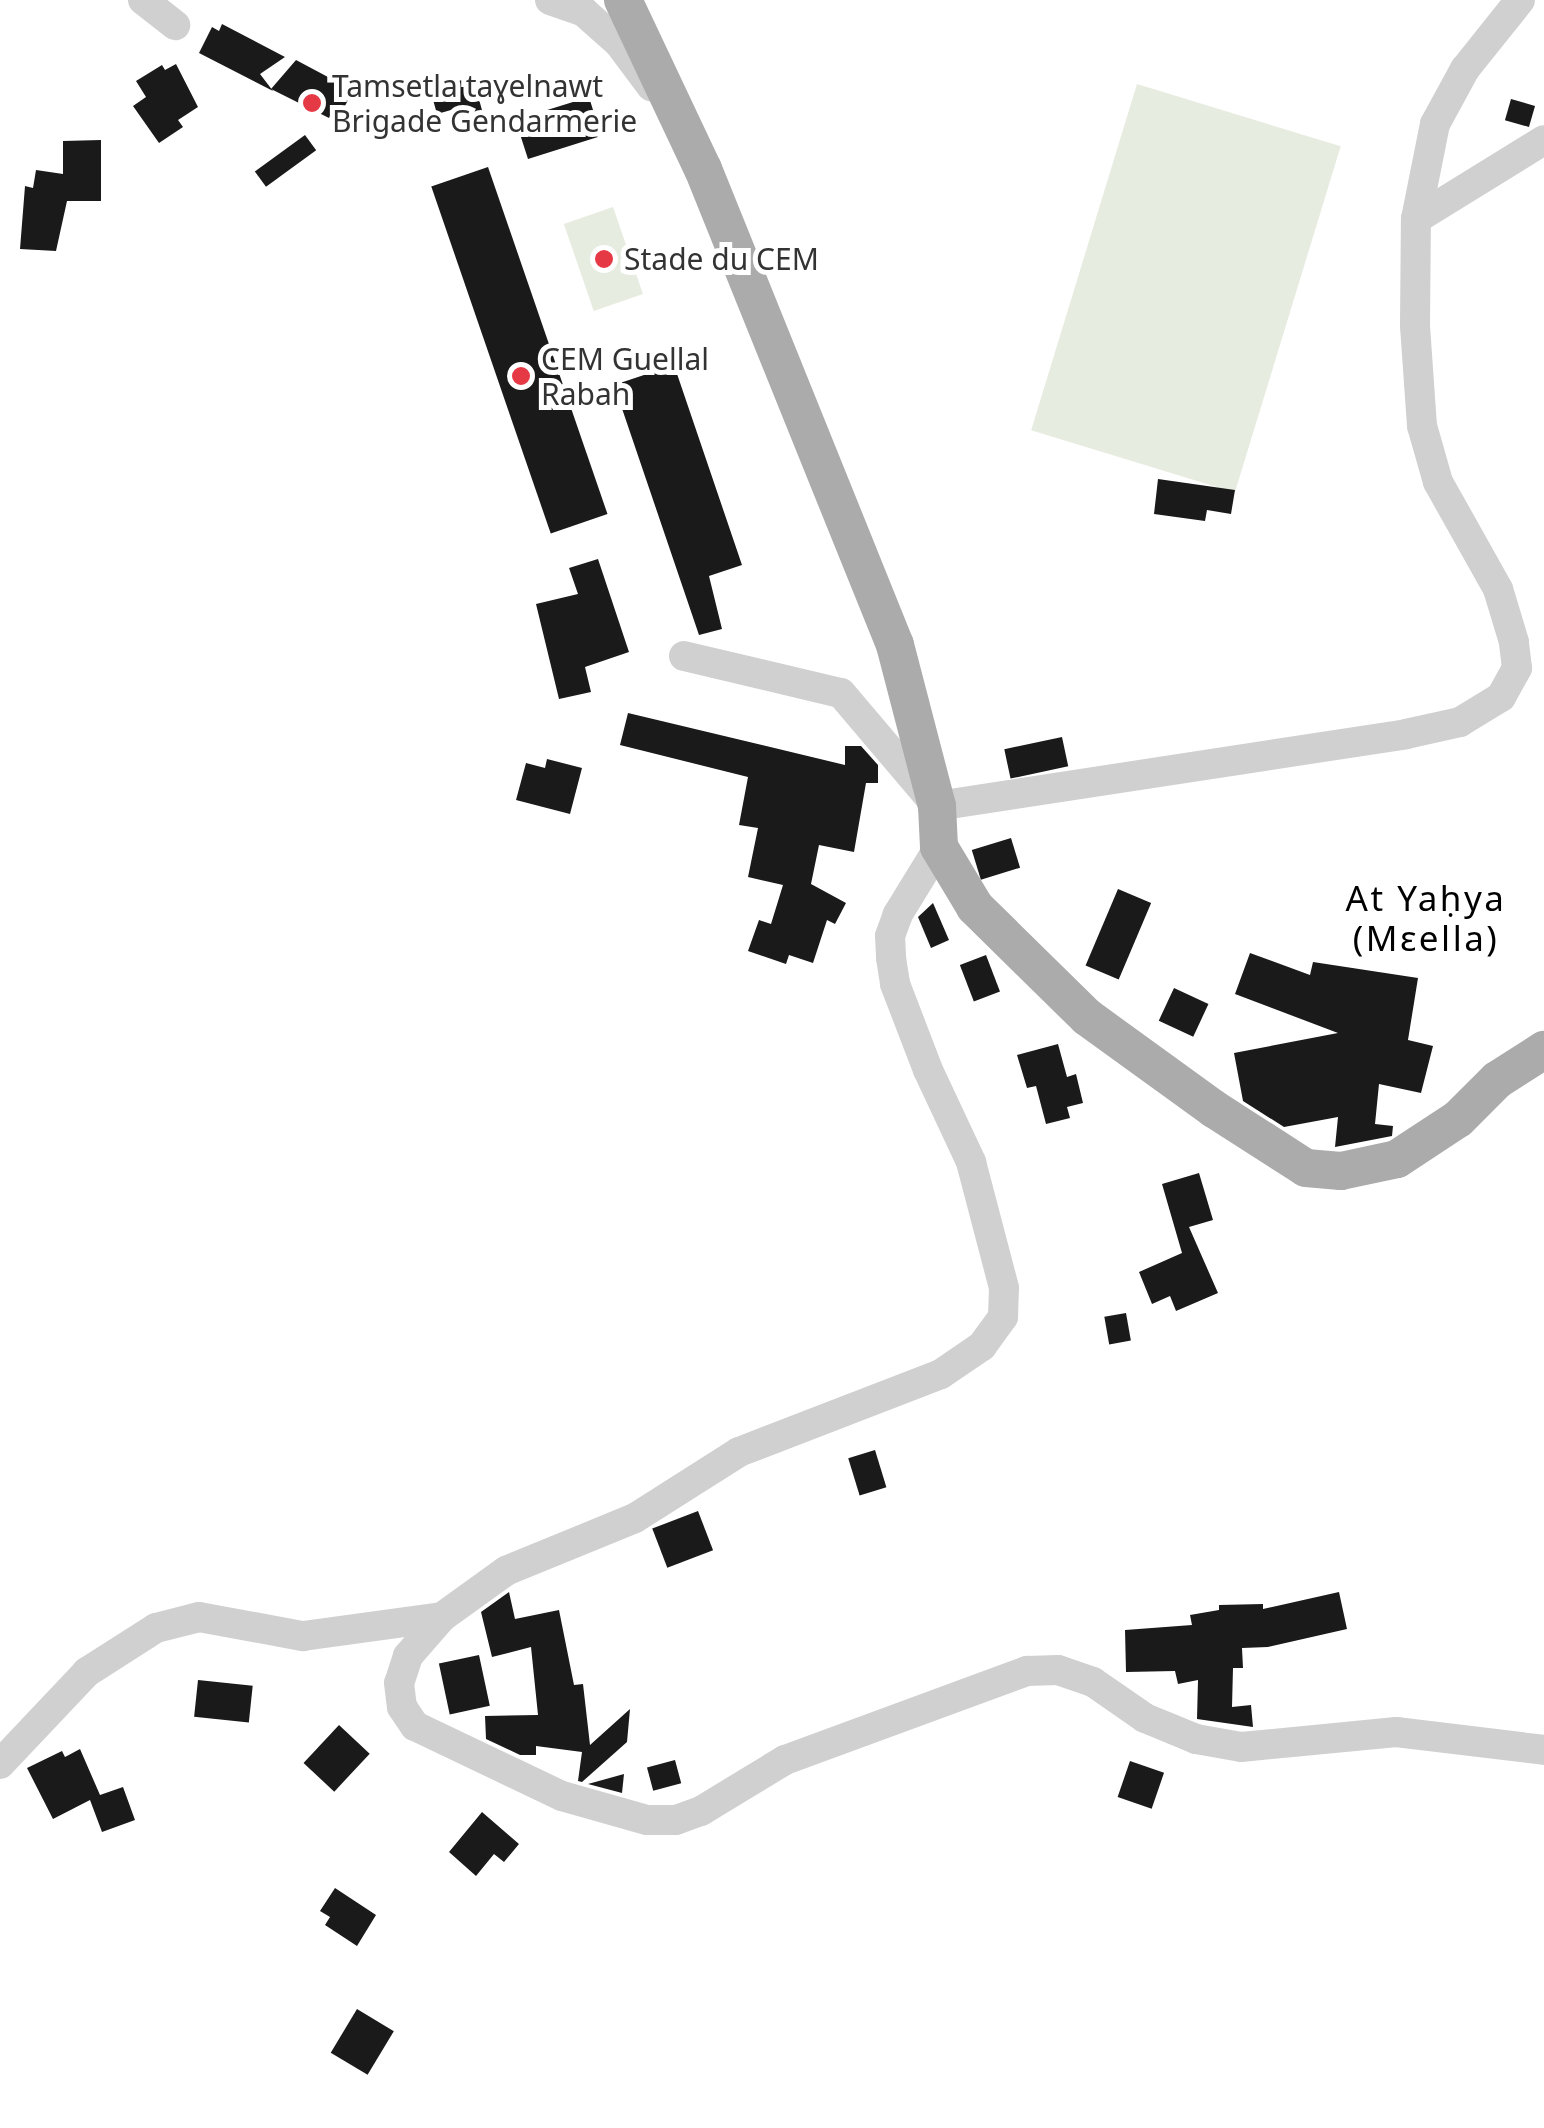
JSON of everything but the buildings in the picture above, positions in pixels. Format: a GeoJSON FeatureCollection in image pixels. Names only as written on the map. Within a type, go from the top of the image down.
{"type":"FeatureCollection","features":[{"type":"Feature","properties":{"kind":"main road"},"geometry":{"type":"LineString","coordinates":[[623,0],[692,146],[895,645],[937,806],[939,847],[976,906],[1087,1017],[1214,1110],[1306,1168],[1342,1171],[1397,1160],[1458,1119],[1497,1080],[1544,1050]]}},
{"type":"Feature","properties":{"kind":"street"},"geometry":{"type":"LineString","coordinates":[[143,0],[175,25]]}},
{"type":"Feature","properties":{"kind":"street"},"geometry":{"type":"LineString","coordinates":[[550,0],[584,12],[619,43],[692,146]]}},
{"type":"Feature","properties":{"kind":"street"},"geometry":{"type":"LineString","coordinates":[[684,656],[841,693],[937,806],[1406,734],[1460,722],[1501,698],[1517,668],[1514,642],[1498,589],[1438,482],[1422,426],[1415,325],[1416,218],[1435,124],[1465,69],[1520,0]]}},
{"type":"Feature","properties":{"kind":"street"},"geometry":{"type":"LineString","coordinates":[[1416,218],[1544,140]]}},
{"type":"Feature","properties":{"kind":"street"},"geometry":{"type":"LineString","coordinates":[[939,847],[898,914],[890,936],[891,958],[895,984],[928,1070],[971,1162],[1004,1288],[1003,1318],[982,1346],[941,1374],[739,1452],[634,1518],[506,1572],[442,1617],[408,1656],[399,1683],[402,1707],[415,1726],[562,1796],[647,1820],[676,1820],[701,1811],[785,1760],[1027,1671],[1058,1670],[1092,1682],[1145,1718],[1196,1739],[1241,1747],[1396,1732],[1544,1750]]}},
{"type":"Feature","properties":{"kind":"street"},"geometry":{"type":"LineString","coordinates":[[0,1764],[88,1672],[156,1628],[200,1617],[303,1636],[442,1617]]}},
{"type":"Feature","properties":{"kind":"shaded area"},"geometry":{"type":"Polygon","coordinates":[[[1137,84],[1341,146],[1235,492],[1031,430],[1137,84]]]}},
{"type":"Feature","properties":{"kind":"shaded area","name":"Stade du CEM"},"geometry":{"type":"Polygon","coordinates":[[[613,207],[643,294],[594,311],[564,224],[613,207]]]}},
{"type":"Feature","properties":{"kind":"place","name":"Tamsetla taɣelnawt Brigade Gendarmerie"},"geometry":{"type":"Point","coordinates":[312,103]}},
{"type":"Feature","properties":{"kind":"place","name":"Stade du CEM"},"geometry":{"type":"Point","coordinates":[604,259]}},
{"type":"Feature","properties":{"kind":"place","name":"CEM Guellal Rabah"},"geometry":{"type":"Point","coordinates":[521,376]}},
{"type":"Feature","properties":{"kind":"district","name":"At Yaḥya (Mεella)"},"geometry":{"type":"Point","coordinates":[1426,918]}}]}
